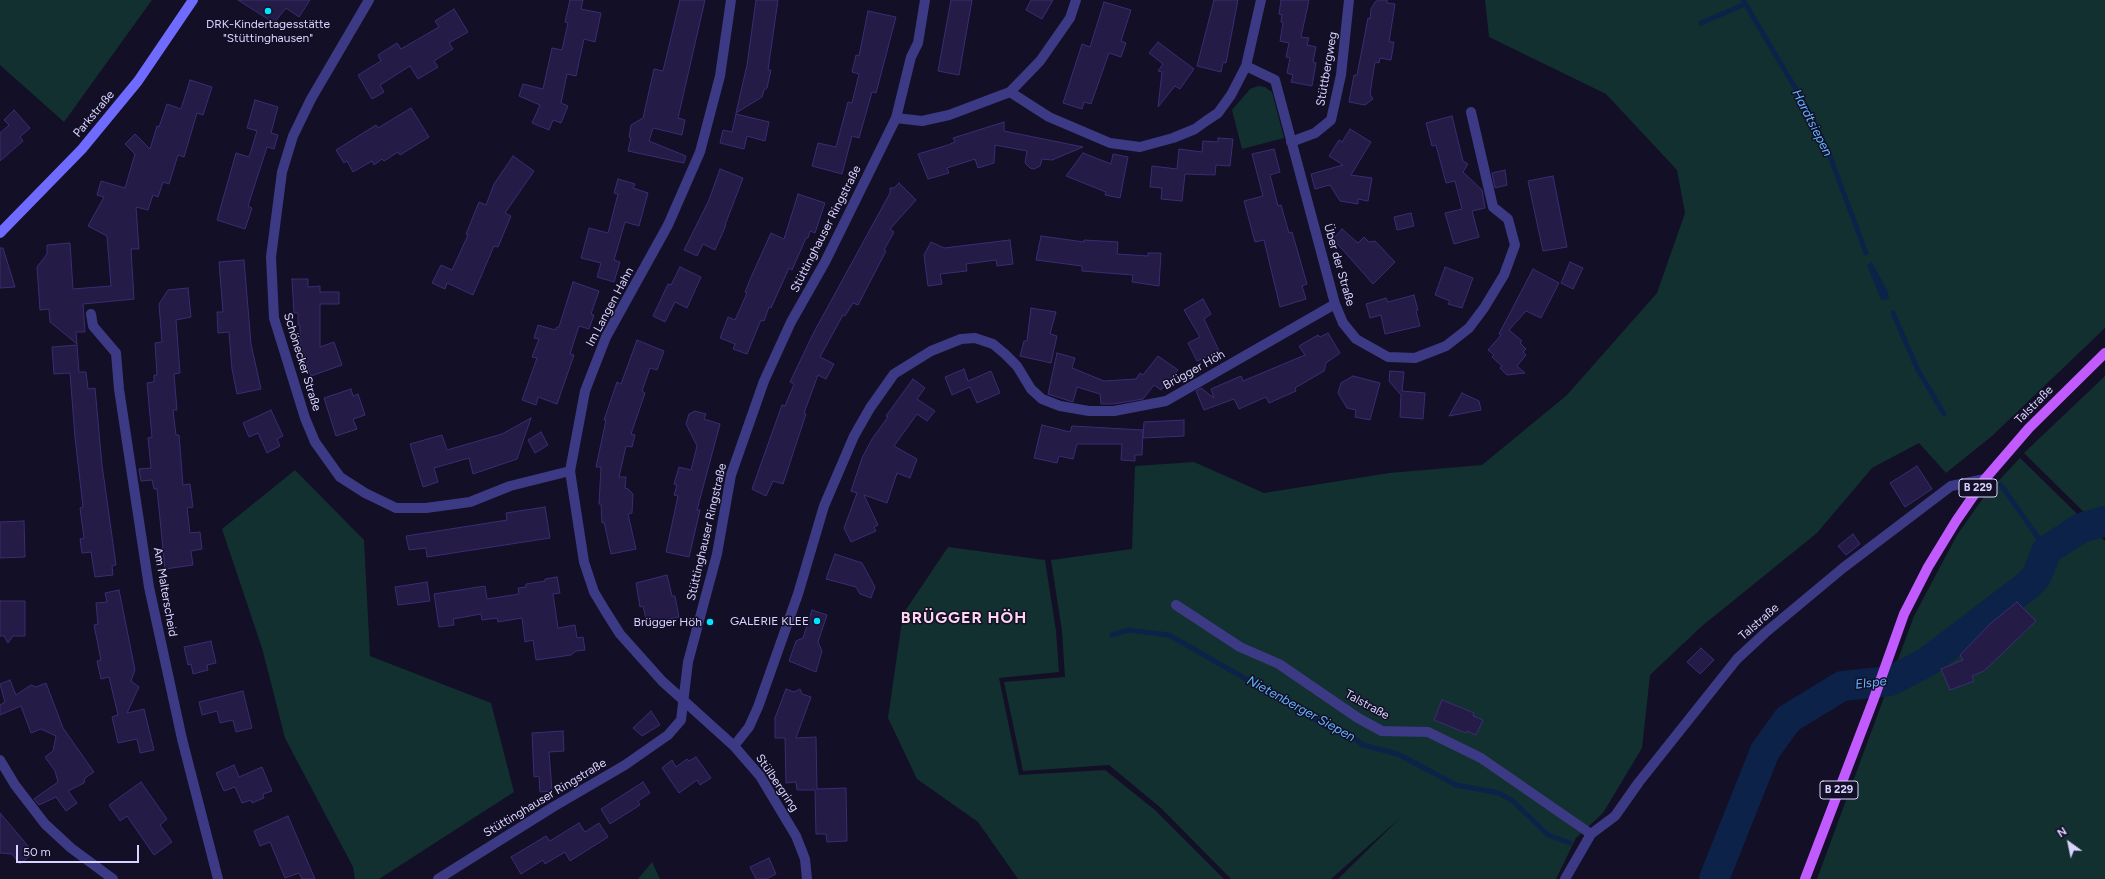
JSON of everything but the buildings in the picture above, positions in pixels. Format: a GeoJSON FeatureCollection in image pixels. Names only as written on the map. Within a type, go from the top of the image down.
{"type":"FeatureCollection","features":[{"type":"Feature","properties":{"kind":"main road","name":"Talstraße"},"geometry":{"type":"LineString","coordinates":[[1805,879],[1873,701],[1904,614],[1928,567],[1956,521],[1985,479],[2029,428],[2105,353]]}},
{"type":"Feature","properties":{"kind":"street","name":"Parkstraße"},"geometry":{"type":"LineString","coordinates":[[0,233],[82,149],[134,86],[193,0]]}},
{"type":"Feature","properties":{"kind":"street","name":"Schönecker Straße"},"geometry":{"type":"LineString","coordinates":[[369,0],[311,99],[293,136],[282,172],[271,257],[274,318],[305,418],[315,442],[340,477],[365,493],[396,508],[426,508],[470,502],[510,486],[570,471]]}},
{"type":"Feature","properties":{"kind":"street","name":"Im Langen Hahn"},"geometry":{"type":"LineString","coordinates":[[683,699],[662,681],[620,634],[594,592],[584,562],[570,471],[585,391],[606,337],[668,225],[700,152],[720,76],[731,0]]}},
{"type":"Feature","properties":{"kind":"street","name":"Stüttinghauser Ringstraße"},"geometry":{"type":"LineString","coordinates":[[438,879],[553,807],[625,765],[668,735],[681,720],[688,662],[717,554],[731,475],[764,381],[791,322],[825,262],[896,118],[911,57],[918,43],[925,0]]}},
{"type":"Feature","properties":{"kind":"street"},"geometry":{"type":"LineString","coordinates":[[896,118],[922,121],[949,115],[1010,92],[1040,62],[1070,18],[1076,0]]}},
{"type":"Feature","properties":{"kind":"street"},"geometry":{"type":"LineString","coordinates":[[1010,92],[1049,117],[1110,142],[1140,146],[1173,138],[1195,129],[1206,122],[1218,113],[1231,95],[1246,66],[1261,0]]}},
{"type":"Feature","properties":{"kind":"street","name":"Stüttbergweg"},"geometry":{"type":"LineString","coordinates":[[1291,142],[1315,133],[1331,120],[1342,68],[1349,0]]}},
{"type":"Feature","properties":{"kind":"street","name":"Über der Straße"},"geometry":{"type":"LineString","coordinates":[[1246,66],[1275,80],[1335,304],[1343,323],[1356,339],[1388,357],[1415,358],[1446,346],[1469,328],[1484,308],[1504,274],[1515,246],[1508,219],[1493,207],[1471,112]]}},
{"type":"Feature","properties":{"kind":"street","name":"Brügger Höh"},"geometry":{"type":"LineString","coordinates":[[734,746],[749,727],[758,707],[798,594],[824,506],[854,436],[870,408],[894,374],[931,351],[961,339],[975,338],[993,344],[1005,354],[1016,366],[1031,389],[1042,399],[1060,406],[1074,409],[1114,411],[1166,401],[1335,304]]}},
{"type":"Feature","properties":{"kind":"street","name":"Am Malterscheid"},"geometry":{"type":"LineString","coordinates":[[91,314],[93,326],[116,353],[119,389],[149,587],[182,739],[218,879]]}},
{"type":"Feature","properties":{"kind":"street","name":"Talstraße"},"geometry":{"type":"LineString","coordinates":[[1565,879],[1591,834],[1615,816],[1639,782],[1737,659],[1765,633],[1843,568],[1951,486],[1985,479]]}},
{"type":"Feature","properties":{"kind":"street","name":"Talstraße"},"geometry":{"type":"LineString","coordinates":[[1176,605],[1240,647],[1279,664],[1358,718],[1382,731],[1428,732],[1481,758],[1591,834]]}},
{"type":"Feature","properties":{"kind":"street","name":"Stülbergring"},"geometry":{"type":"LineString","coordinates":[[683,699],[734,746],[760,776],[796,836],[806,859],[807,879]]}},
{"type":"Feature","properties":{"kind":"street"},"geometry":{"type":"LineString","coordinates":[[0,760],[15,785],[45,824],[72,848],[113,879]]}},
{"type":"Feature","properties":{"kind":"green space"},"geometry":{"type":"Polygon","coordinates":[[[0,0],[152,0],[64,122],[0,65],[0,0]]]}},
{"type":"Feature","properties":{"kind":"green space"},"geometry":{"type":"Polygon","coordinates":[[[1485,0],[2105,0],[2105,328],[1992,436],[1946,473],[1919,443],[1872,468],[1817,533],[1702,626],[1650,675],[1642,748],[1603,813],[1576,838],[1556,879],[1338,879],[1400,818],[1331,879],[1231,879],[1161,808],[1109,765],[1023,771],[1004,682],[1065,677],[1062,631],[1051,560],[1132,549],[1135,466],[1194,462],[1264,493],[1389,473],[1482,465],[1567,395],[1657,293],[1685,213],[1677,170],[1606,94],[1489,37],[1485,0]]]}},
{"type":"Feature","properties":{"kind":"green space"},"geometry":{"type":"Polygon","coordinates":[[[1258,86],[1265,87],[1272,92],[1284,138],[1242,149],[1232,110],[1250,89],[1258,86]]]}},
{"type":"Feature","properties":{"kind":"green space"},"geometry":{"type":"Polygon","coordinates":[[[2105,376],[2105,533],[2024,453],[2105,376]]]}},
{"type":"Feature","properties":{"kind":"green space"},"geometry":{"type":"Polygon","coordinates":[[[2020,458],[2105,541],[2105,879],[1817,879],[1914,616],[1957,535],[1986,494],[2020,458]]]}},
{"type":"Feature","properties":{"kind":"green space"},"geometry":{"type":"Polygon","coordinates":[[[295,470],[364,540],[370,656],[491,703],[514,792],[379,879],[355,879],[353,867],[285,738],[262,648],[222,529],[295,470]]]}},
{"type":"Feature","properties":{"kind":"green space"},"geometry":{"type":"Polygon","coordinates":[[[948,547],[1045,560],[1056,631],[1059,672],[999,678],[1019,775],[1105,770],[1155,810],[1224,879],[1018,879],[978,822],[917,779],[888,718],[903,614],[948,547]]]}},
{"type":"Feature","properties":{"kind":"green space"},"geometry":{"type":"Polygon","coordinates":[[[652,862],[660,879],[638,879],[652,862]]]}},
{"type":"Feature","properties":{"kind":"water"},"geometry":{"type":"Polygon","coordinates":[[[1872,262],[1888,292],[1889,298],[1886,300],[1881,300],[1867,265],[1872,262]]]}},
{"type":"Feature","properties":{"kind":"waterway","name":"Hardtsiepen"},"geometry":{"type":"LineString","coordinates":[[1743,0],[1806,106],[1828,151],[1866,253]]}},
{"type":"Feature","properties":{"kind":"waterway"},"geometry":{"type":"LineString","coordinates":[[1701,23],[1745,4]]}},
{"type":"Feature","properties":{"kind":"waterway","name":"Hardtsiepen"},"geometry":{"type":"LineString","coordinates":[[1893,313],[1918,370],[1944,414]]}},
{"type":"Feature","properties":{"kind":"waterway","name":"Hardtsiepen"},"geometry":{"type":"LineString","coordinates":[[2001,485],[2047,550]]}},
{"type":"Feature","properties":{"kind":"waterway","name":"Elspe"},"geometry":{"type":"LineString","coordinates":[[1714,879],[1765,751],[1788,719],[1842,686],[1890,681],[1927,662],[2027,586],[2036,577],[2047,550],[2081,528],[2105,521]]}},
{"type":"Feature","properties":{"kind":"waterway","name":"Nietenberger Siepen"},"geometry":{"type":"LineString","coordinates":[[1112,635],[1128,630],[1169,635],[1253,683],[1279,695],[1326,727],[1344,731],[1363,745],[1398,754],[1456,785],[1499,793],[1513,801],[1548,835],[1570,843]]}},
{"type":"Feature","properties":{"kind":"place","name":"DRK-Kindertagesstätte \"Stüttinghausen\""},"geometry":{"type":"Point","coordinates":[268,11]}},
{"type":"Feature","properties":{"kind":"place","name":"GALERIE KLEE"},"geometry":{"type":"Point","coordinates":[817,621]}},
{"type":"Feature","properties":{"kind":"place","name":"Brügger Höh"},"geometry":{"type":"Point","coordinates":[710,622]}},
{"type":"Feature","properties":{"kind":"district","name":"BRÜGGER HÖH"},"geometry":{"type":"Point","coordinates":[964,618]}}]}
